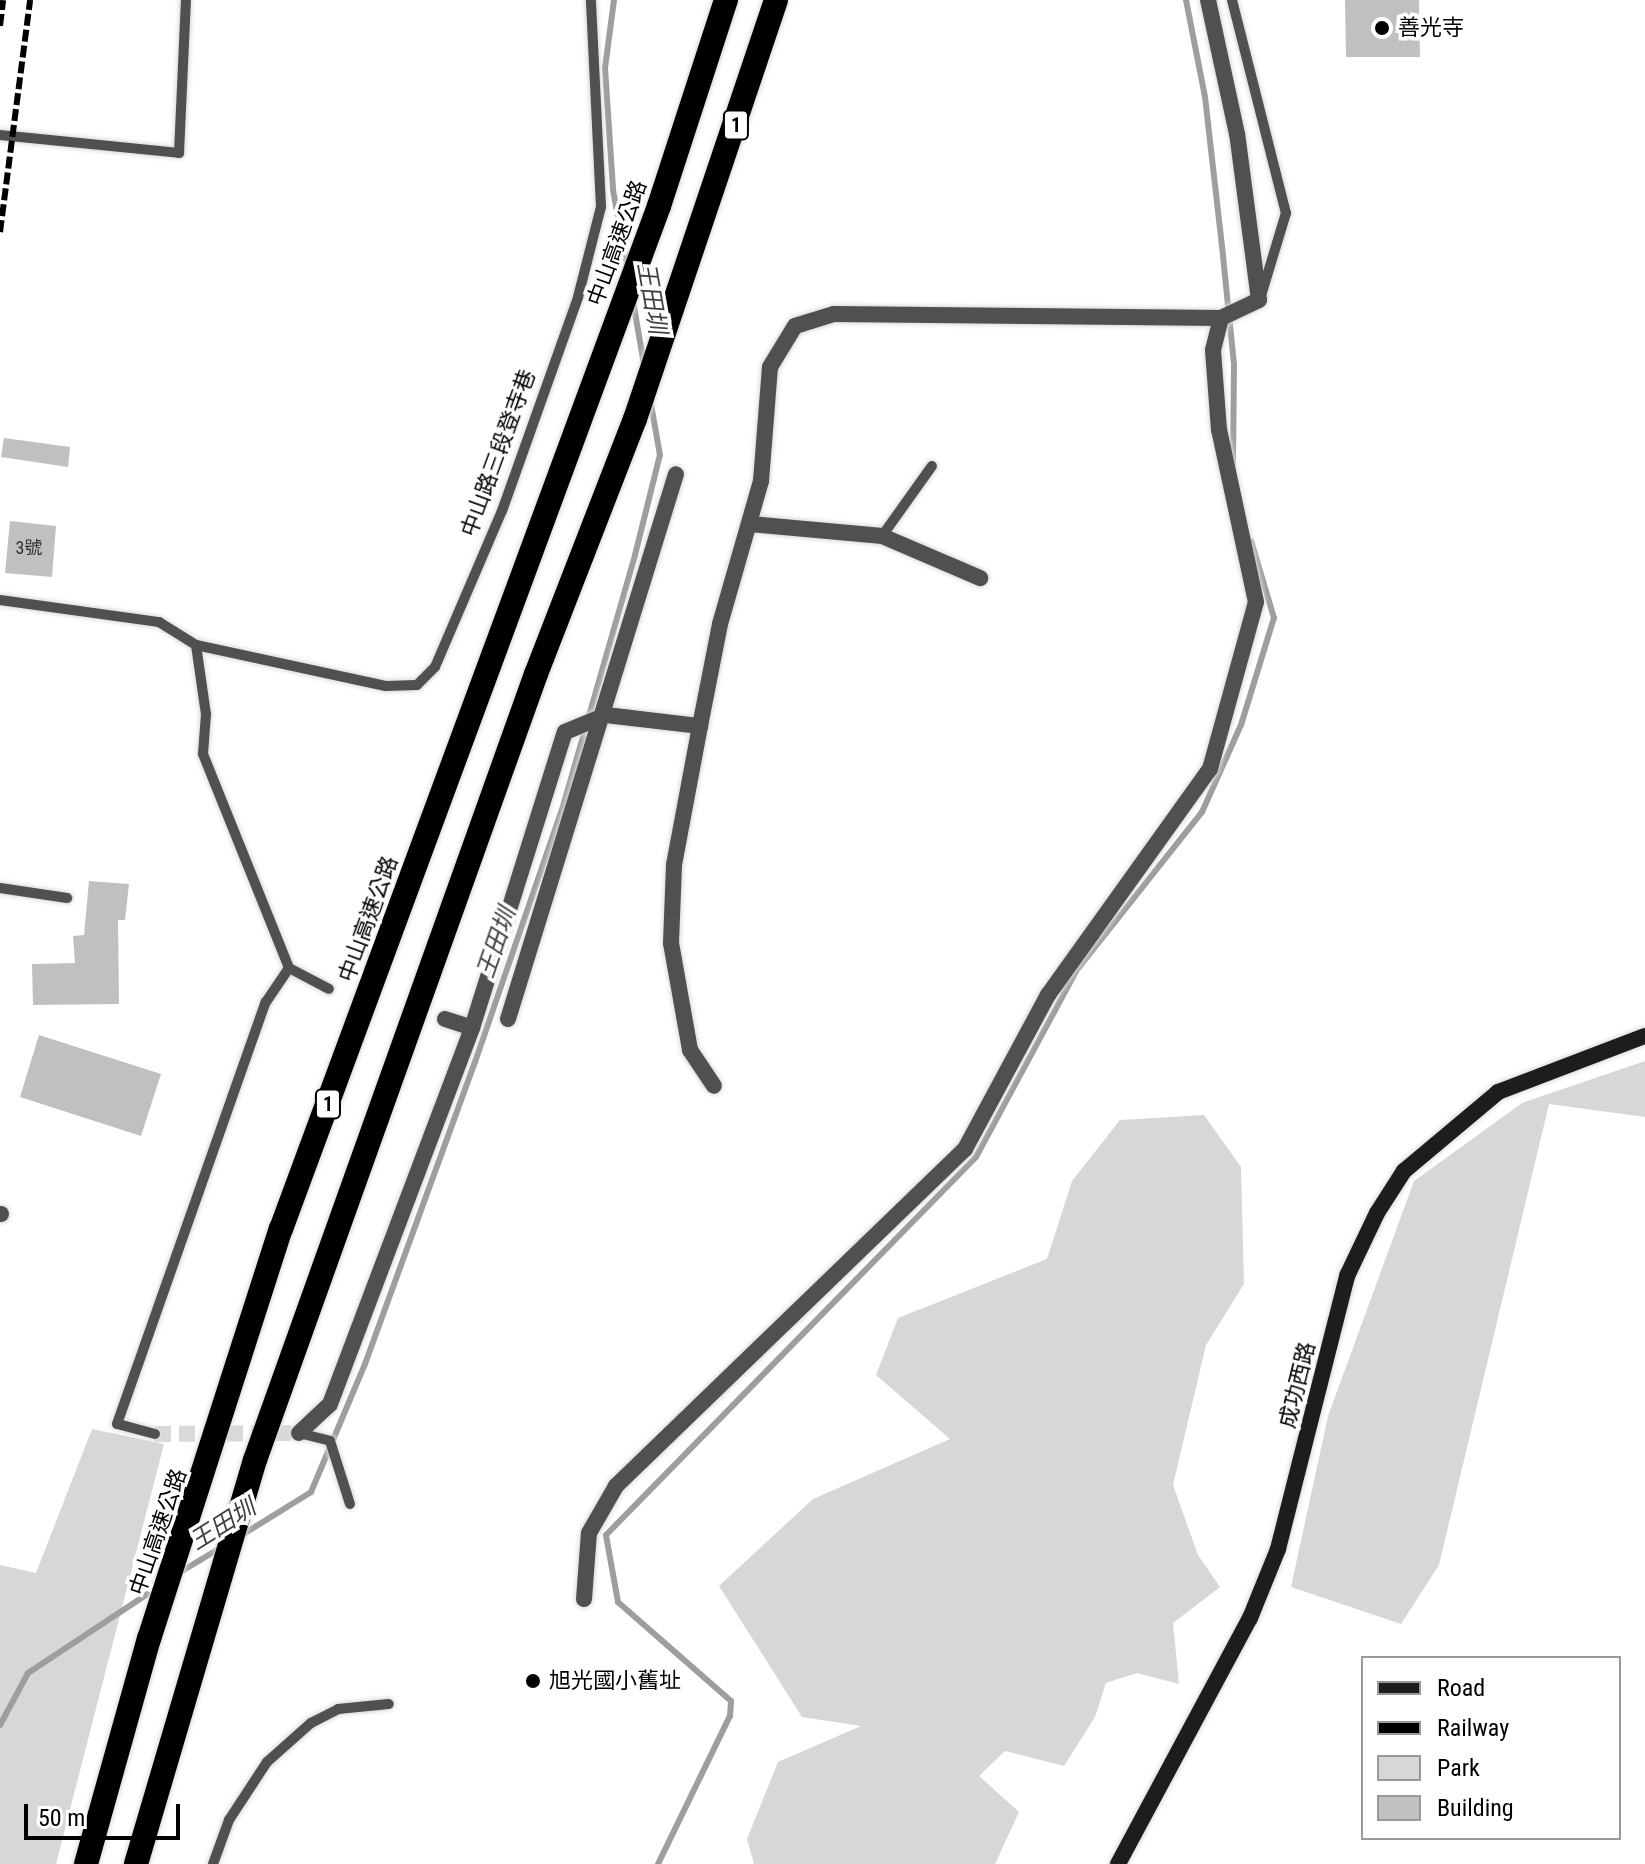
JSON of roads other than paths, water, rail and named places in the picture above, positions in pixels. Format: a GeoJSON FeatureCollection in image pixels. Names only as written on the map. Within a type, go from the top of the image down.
{"type":"FeatureCollection","features":[{"type":"Feature","properties":{"kind":"highway","name":"中山高速公路"},"geometry":{"type":"LineString","coordinates":[[86,1864],[149,1639],[281,1229],[659,206],[726,0]]}},
{"type":"Feature","properties":{"kind":"highway","name":"1"},"geometry":{"type":"LineString","coordinates":[[136,1864],[255,1460],[531,688],[635,419],[776,0]]}},
{"type":"Feature","properties":{"kind":"street"},"geometry":{"type":"LineString","coordinates":[[714,1086],[690,1050],[671,943],[674,865],[720,624],[761,481],[770,367],[795,326],[834,314],[1228,316],[1259,300],[1237,134],[1208,0]]}},
{"type":"Feature","properties":{"kind":"street"},"geometry":{"type":"LineString","coordinates":[[584,1599],[589,1533],[616,1486],[965,1149],[1048,995],[1210,769],[1256,602],[1219,430],[1213,350],[1228,316]]}},
{"type":"Feature","properties":{"kind":"street"},"geometry":{"type":"LineString","coordinates":[[508,1019],[606,715],[676,474]]}},
{"type":"Feature","properties":{"kind":"street"},"geometry":{"type":"LineString","coordinates":[[750,524],[882,536],[980,578]]}},
{"type":"Feature","properties":{"kind":"street"},"geometry":{"type":"LineString","coordinates":[[299,1433],[319,1421],[330,1404],[472,1028],[565,732],[606,715],[700,726]]}},
{"type":"Feature","properties":{"kind":"street"},"geometry":{"type":"LineString","coordinates":[[445,1019],[472,1028]]}},
{"type":"Feature","properties":{"kind":"street","name":"成功西路"},"geometry":{"type":"LineString","coordinates":[[1118,1864],[1250,1618],[1278,1549],[1347,1276],[1377,1213],[1404,1171],[1498,1092],[1645,1036]]}},
{"type":"Feature","properties":{"kind":"lane"},"geometry":{"type":"LineString","coordinates":[[0,135],[179,153],[186,0]]}},
{"type":"Feature","properties":{"kind":"lane","name":"中山路三段登寺巷"},"geometry":{"type":"LineString","coordinates":[[0,600],[159,622],[196,645],[386,686],[417,685],[435,667],[502,511],[578,297],[601,207],[591,0]]}},
{"type":"Feature","properties":{"kind":"lane"},"geometry":{"type":"LineString","coordinates":[[1232,0],[1286,213],[1271,277],[1259,300]]}},
{"type":"Feature","properties":{"kind":"lane"},"geometry":{"type":"LineString","coordinates":[[882,536],[932,466]]}},
{"type":"Feature","properties":{"kind":"lane"},"geometry":{"type":"LineString","coordinates":[[196,645],[206,714],[203,754],[289,968],[329,989]]}},
{"type":"Feature","properties":{"kind":"lane"},"geometry":{"type":"LineString","coordinates":[[0,888],[67,898]]}},
{"type":"Feature","properties":{"kind":"lane"},"geometry":{"type":"LineString","coordinates":[[155,1434],[117,1424],[266,1002],[289,968]]}},
{"type":"Feature","properties":{"kind":"lane"},"geometry":{"type":"LineString","coordinates":[[299,1433],[330,1441],[350,1504]]}},
{"type":"Feature","properties":{"kind":"lane"},"geometry":{"type":"LineString","coordinates":[[213,1864],[229,1820],[267,1762],[311,1723],[338,1709],[389,1704]]}},
{"type":"Feature","properties":{"kind":"waterway","name":"王田圳"},"geometry":{"type":"LineString","coordinates":[[614,0],[605,68],[613,190],[627,266]]}},
{"type":"Feature","properties":{"kind":"waterway"},"geometry":{"type":"LineString","coordinates":[[1186,0],[1205,97],[1234,364],[1233,465]]}},
{"type":"Feature","properties":{"kind":"waterway","name":"王田圳"},"geometry":{"type":"LineString","coordinates":[[633,301],[644,365]]}},
{"type":"Feature","properties":{"kind":"waterway","name":"王田圳"},"geometry":{"type":"LineString","coordinates":[[242,1535],[311,1492],[365,1364],[475,1062],[564,803],[635,555],[660,455],[650,399]]}},
{"type":"Feature","properties":{"kind":"waterway"},"geometry":{"type":"LineString","coordinates":[[658,1864],[730,1716],[731,1701],[618,1602],[606,1535],[976,1157],[1076,971],[1202,812],[1241,725],[1274,618],[1251,541]]}},
{"type":"Feature","properties":{"kind":"waterway","name":"王田圳"},"geometry":{"type":"LineString","coordinates":[[177,1574],[222,1547]]}},
{"type":"Feature","properties":{"kind":"waterway","name":"王田圳"},"geometry":{"type":"LineString","coordinates":[[0,1725],[28,1673],[158,1587]]}},
{"type":"Feature","properties":{"kind":"tunnel"},"geometry":{"type":"LineString","coordinates":[[155,1434],[299,1433]]}},
{"type":"Feature","properties":{"kind":"railway"},"geometry":{"type":"LineString","coordinates":[[0,26],[3,0]]}},
{"type":"Feature","properties":{"kind":"railway"},"geometry":{"type":"LineString","coordinates":[[0,232],[30,0]]}},
{"type":"Feature","properties":{"kind":"place","name":"善光寺"},"geometry":{"type":"Point","coordinates":[1382,28]}},
{"type":"Feature","properties":{"kind":"place","name":"旭光國小舊址"},"geometry":{"type":"Point","coordinates":[533,1681]}}]}
